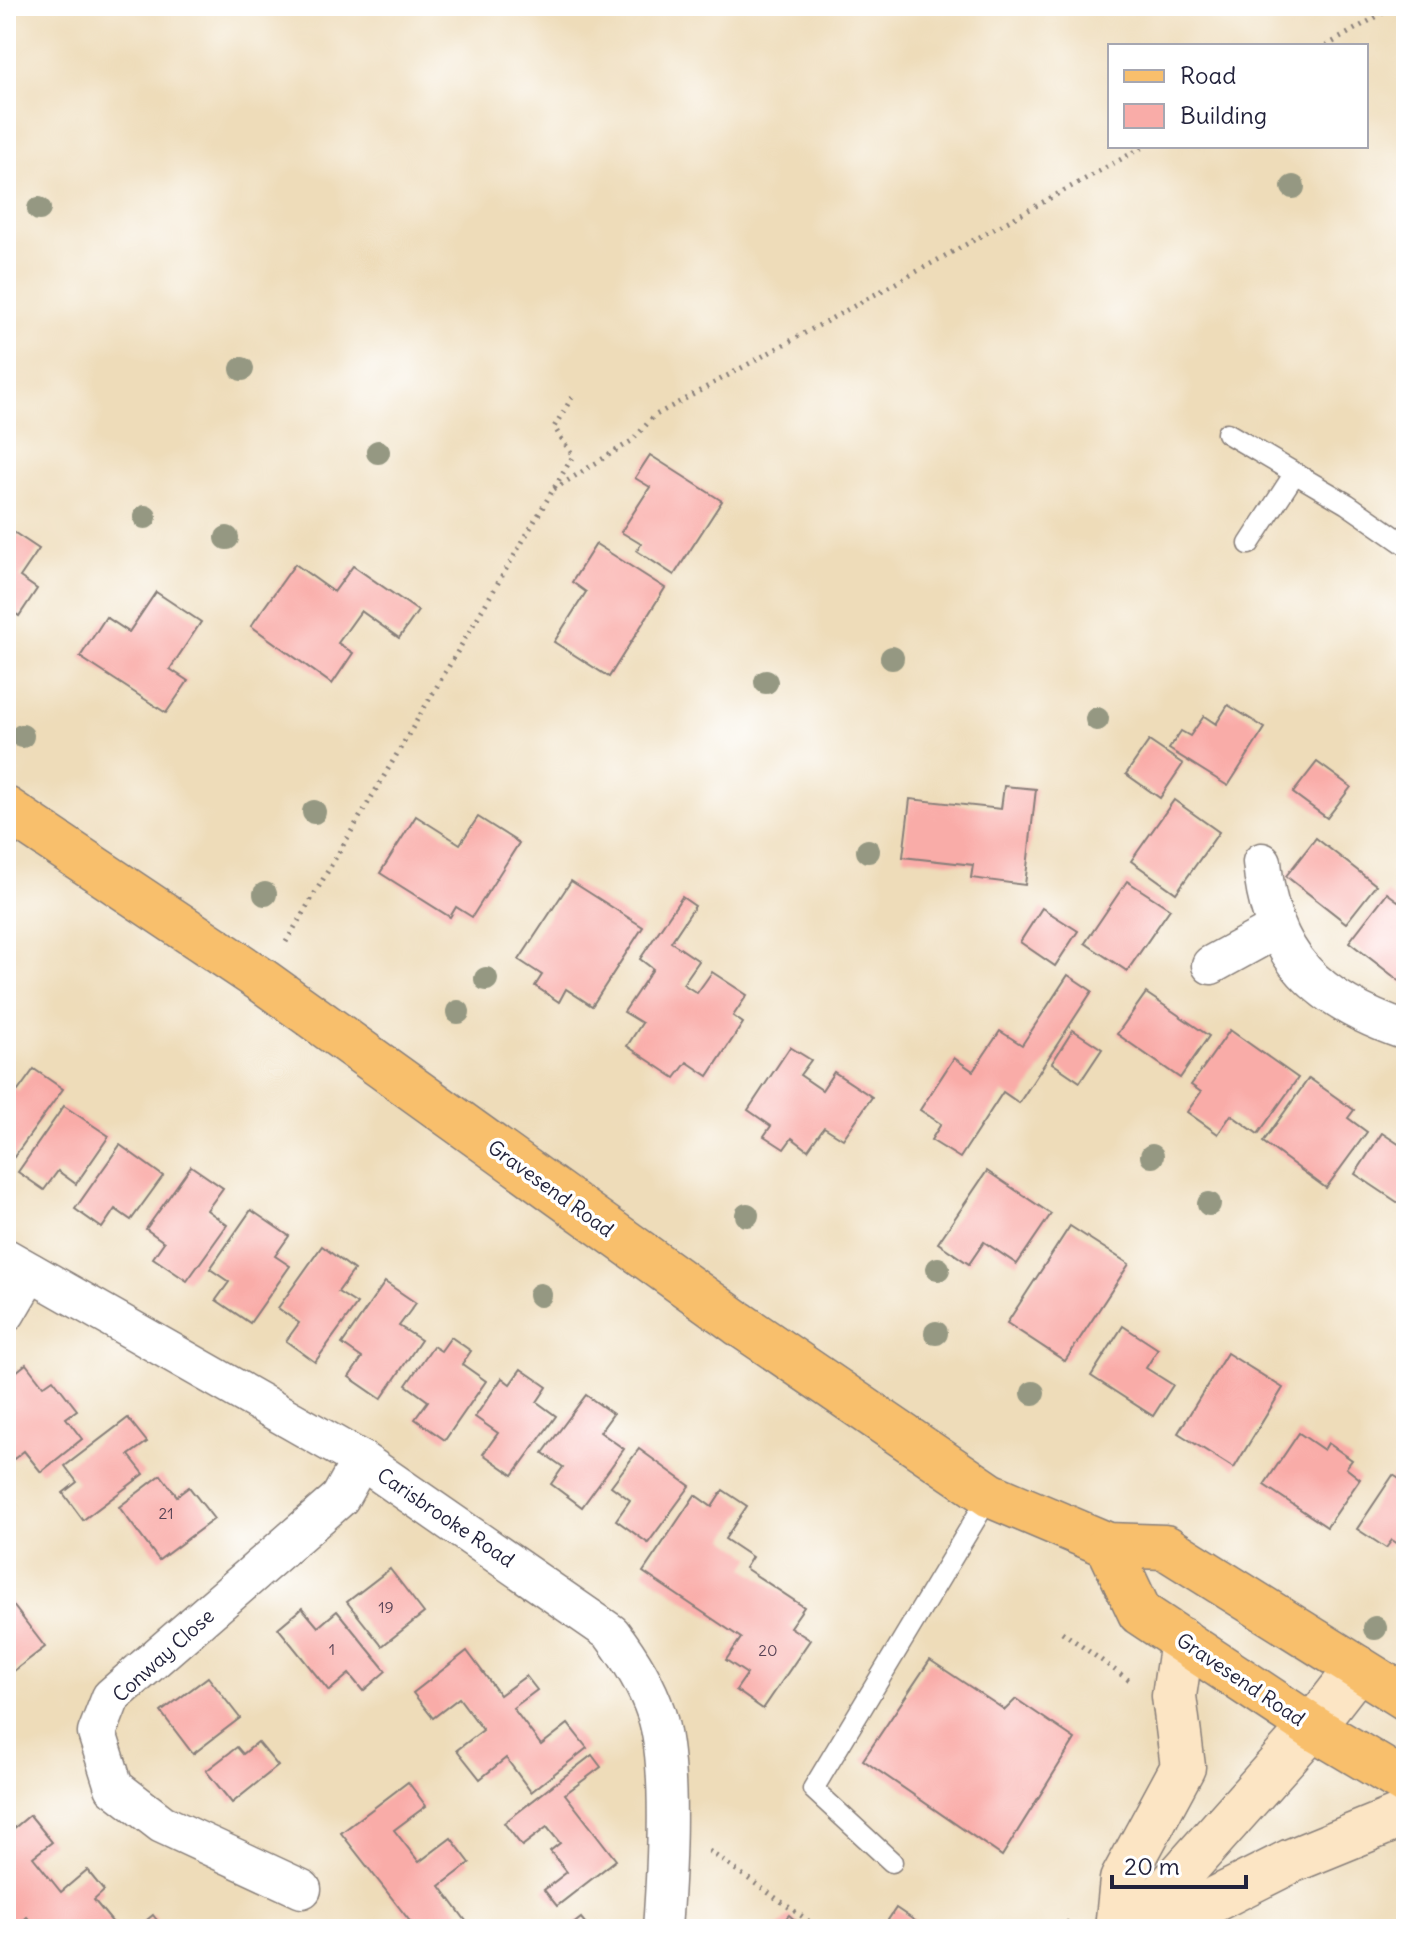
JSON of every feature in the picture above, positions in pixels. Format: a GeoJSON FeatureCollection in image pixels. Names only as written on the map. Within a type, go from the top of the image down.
{"type":"FeatureCollection","features":[{"type":"Feature","properties":{"kind":"main road","name":"Gravesend Road"},"geometry":{"type":"LineString","coordinates":[[6,809],[263,981],[751,1332],[990,1495],[1108,1545],[1165,1547],[1406,1698]]}},
{"type":"Feature","properties":{"kind":"main road","name":"Gravesend Road"},"geometry":{"type":"LineString","coordinates":[[1108,1545],[1140,1613],[1312,1727],[1406,1783]]}},
{"type":"Feature","properties":{"kind":"main road"},"geometry":{"type":"LineString","coordinates":[[1117,1929],[1122,1880],[1183,1767],[1174,1696],[1182,1640]]}},
{"type":"Feature","properties":{"kind":"main road"},"geometry":{"type":"LineString","coordinates":[[1132,1929],[1312,1727],[1358,1668]]}},
{"type":"Feature","properties":{"kind":"main road"},"geometry":{"type":"LineString","coordinates":[[1156,1929],[1291,1861],[1406,1814]]}},
{"type":"Feature","properties":{"kind":"street"},"geometry":{"type":"LineString","coordinates":[[1262,862],[1266,901],[1275,930],[1327,994],[1371,1018],[1406,1031]]}},
{"type":"Feature","properties":{"kind":"street"},"geometry":{"type":"LineString","coordinates":[[1211,965],[1275,930]]}},
{"type":"Feature","properties":{"kind":"street"},"geometry":{"type":"LineString","coordinates":[[6,1313],[18,1265]]}},
{"type":"Feature","properties":{"kind":"street","name":"Carisbrooke Road"},"geometry":{"type":"LineString","coordinates":[[18,1265],[361,1460],[611,1633],[636,1665],[657,1715],[665,1820],[662,1929]]}},
{"type":"Feature","properties":{"kind":"street","name":"Conway Close"},"geometry":{"type":"LineString","coordinates":[[302,1889],[162,1824],[114,1787],[97,1733],[111,1697],[340,1498],[361,1460]]}},
{"type":"Feature","properties":{"kind":"lane"},"geometry":{"type":"LineString","coordinates":[[1227,433],[1406,545]]}},
{"type":"Feature","properties":{"kind":"lane"},"geometry":{"type":"LineString","coordinates":[[1249,544],[1295,473]]}},
{"type":"Feature","properties":{"kind":"lane"},"geometry":{"type":"LineString","coordinates":[[892,1862],[813,1789],[990,1495]]}},
{"type":"Feature","properties":{"kind":"path"},"geometry":{"type":"LineString","coordinates":[[1329,44],[1395,6]]}},
{"type":"Feature","properties":{"kind":"path"},"geometry":{"type":"LineString","coordinates":[[554,489],[633,440],[654,416],[1141,148]]}},
{"type":"Feature","properties":{"kind":"path"},"geometry":{"type":"LineString","coordinates":[[263,981],[573,456],[554,427],[573,396]]}},
{"type":"Feature","properties":{"kind":"path"},"geometry":{"type":"LineString","coordinates":[[1062,1632],[1121,1672],[1140,1691]]}},
{"type":"Feature","properties":{"kind":"path"},"geometry":{"type":"LineString","coordinates":[[665,1820],[820,1929]]}},
{"type":"Feature","properties":{"kind":"path"},"geometry":{"type":"LineString","coordinates":[[1063,1929],[1078,1908]]}},
{"type":"Feature","properties":{"kind":"building"},"geometry":{"type":"Polygon","coordinates":[[[650,455],[722,501],[674,575],[637,551],[641,544],[621,532],[650,487],[635,478],[650,455]]]}},
{"type":"Feature","properties":{"kind":"building"},"geometry":{"type":"Polygon","coordinates":[[[6,527],[39,549],[20,577],[37,589],[19,616],[6,607],[6,527]]]}},
{"type":"Feature","properties":{"kind":"building"},"geometry":{"type":"Polygon","coordinates":[[[596,544],[665,588],[609,677],[554,642],[586,592],[572,582],[596,544]]]}},
{"type":"Feature","properties":{"kind":"building"},"geometry":{"type":"Polygon","coordinates":[[[295,564],[334,592],[353,566],[418,611],[399,638],[361,611],[338,643],[353,653],[332,684],[251,626],[295,564]]]}},
{"type":"Feature","properties":{"kind":"building"},"geometry":{"type":"Polygon","coordinates":[[[156,592],[201,622],[170,669],[188,681],[166,713],[80,657],[106,617],[129,632],[156,592]]]}},
{"type":"Feature","properties":{"kind":"building"},"geometry":{"type":"Polygon","coordinates":[[[1228,705],[1265,728],[1228,786],[1169,749],[1181,731],[1190,736],[1204,716],[1216,724],[1228,705]]]}},
{"type":"Feature","properties":{"kind":"building"},"geometry":{"type":"Polygon","coordinates":[[[1149,741],[1183,764],[1160,798],[1126,774],[1149,741]]]}},
{"type":"Feature","properties":{"kind":"building"},"geometry":{"type":"Polygon","coordinates":[[[1317,762],[1351,787],[1327,818],[1293,793],[1317,762]]]}},
{"type":"Feature","properties":{"kind":"building"},"geometry":{"type":"Polygon","coordinates":[[[1004,786],[1036,789],[1025,885],[971,878],[973,865],[903,857],[910,799],[1001,809],[1004,786]]]}},
{"type":"Feature","properties":{"kind":"building"},"geometry":{"type":"Polygon","coordinates":[[[1174,800],[1219,832],[1176,893],[1131,861],[1174,800]]]}},
{"type":"Feature","properties":{"kind":"building"},"geometry":{"type":"Polygon","coordinates":[[[416,816],[460,844],[478,817],[519,843],[472,917],[456,907],[450,917],[380,873],[416,816]]]}},
{"type":"Feature","properties":{"kind":"building"},"geometry":{"type":"Polygon","coordinates":[[[1316,838],[1376,885],[1346,923],[1286,876],[1316,838]]]}},
{"type":"Feature","properties":{"kind":"building"},"geometry":{"type":"Polygon","coordinates":[[[571,881],[643,927],[592,1006],[566,989],[559,1002],[535,986],[542,975],[519,960],[571,881]]]}},
{"type":"Feature","properties":{"kind":"building"},"geometry":{"type":"Polygon","coordinates":[[[1127,881],[1170,909],[1127,971],[1085,943],[1127,881]]]}},
{"type":"Feature","properties":{"kind":"building"},"geometry":{"type":"Polygon","coordinates":[[[1387,893],[1406,907],[1406,986],[1349,942],[1387,893]]]}},
{"type":"Feature","properties":{"kind":"building"},"geometry":{"type":"Polygon","coordinates":[[[682,897],[695,906],[671,942],[699,961],[683,984],[697,993],[712,972],[747,995],[733,1016],[743,1023],[708,1076],[687,1062],[675,1078],[627,1046],[642,1023],[624,1012],[653,969],[640,959],[682,897]]]}},
{"type":"Feature","properties":{"kind":"building"},"geometry":{"type":"Polygon","coordinates":[[[1042,908],[1078,931],[1055,966],[1020,942],[1042,908]]]}},
{"type":"Feature","properties":{"kind":"building"},"geometry":{"type":"Polygon","coordinates":[[[1068,975],[1092,991],[1019,1103],[1003,1092],[960,1158],[931,1140],[941,1124],[920,1110],[954,1058],[973,1071],[1000,1031],[1022,1045],[1068,975]]]}},
{"type":"Feature","properties":{"kind":"building"},"geometry":{"type":"Polygon","coordinates":[[[1146,993],[1209,1036],[1180,1078],[1117,1034],[1146,993]]]}},
{"type":"Feature","properties":{"kind":"building"},"geometry":{"type":"Polygon","coordinates":[[[1073,1030],[1102,1049],[1080,1082],[1052,1063],[1073,1030]]]}},
{"type":"Feature","properties":{"kind":"building"},"geometry":{"type":"Polygon","coordinates":[[[1230,1030],[1298,1078],[1258,1134],[1231,1115],[1218,1134],[1187,1112],[1201,1092],[1191,1085],[1230,1030]]]}},
{"type":"Feature","properties":{"kind":"building"},"geometry":{"type":"Polygon","coordinates":[[[790,1047],[811,1060],[800,1075],[822,1090],[834,1072],[872,1097],[843,1139],[824,1127],[808,1150],[792,1138],[784,1149],[764,1136],[771,1126],[748,1110],[790,1047]]]}},
{"type":"Feature","properties":{"kind":"building"},"geometry":{"type":"Polygon","coordinates":[[[34,1069],[63,1089],[14,1157],[6,1151],[6,1083],[18,1091],[34,1069]]]}},
{"type":"Feature","properties":{"kind":"building"},"geometry":{"type":"Polygon","coordinates":[[[1309,1078],[1354,1110],[1348,1118],[1367,1132],[1326,1188],[1263,1142],[1309,1078]]]}},
{"type":"Feature","properties":{"kind":"building"},"geometry":{"type":"Polygon","coordinates":[[[64,1106],[109,1136],[76,1184],[58,1171],[44,1190],[18,1172],[64,1106]]]}},
{"type":"Feature","properties":{"kind":"building"},"geometry":{"type":"Polygon","coordinates":[[[1382,1133],[1406,1149],[1406,1208],[1355,1174],[1382,1133]]]}},
{"type":"Feature","properties":{"kind":"building"},"geometry":{"type":"Polygon","coordinates":[[[120,1145],[163,1176],[131,1220],[115,1209],[102,1228],[75,1209],[120,1145]]]}},
{"type":"Feature","properties":{"kind":"building"},"geometry":{"type":"Polygon","coordinates":[[[191,1166],[223,1188],[207,1210],[227,1225],[187,1281],[153,1258],[164,1242],[146,1229],[191,1166]]]}},
{"type":"Feature","properties":{"kind":"building"},"geometry":{"type":"Polygon","coordinates":[[[987,1171],[1051,1214],[1017,1264],[984,1242],[969,1264],[938,1243],[987,1171]]]}},
{"type":"Feature","properties":{"kind":"building"},"geometry":{"type":"Polygon","coordinates":[[[251,1210],[289,1236],[275,1256],[290,1266],[250,1323],[216,1300],[229,1282],[210,1269],[251,1210]]]}},
{"type":"Feature","properties":{"kind":"building"},"geometry":{"type":"Polygon","coordinates":[[[1070,1226],[1129,1264],[1065,1361],[1007,1323],[1070,1226]]]}},
{"type":"Feature","properties":{"kind":"building"},"geometry":{"type":"Polygon","coordinates":[[[322,1246],[354,1270],[338,1292],[357,1304],[315,1362],[286,1341],[299,1323],[278,1308],[322,1246]]]}},
{"type":"Feature","properties":{"kind":"building"},"geometry":{"type":"Polygon","coordinates":[[[385,1282],[416,1303],[399,1326],[421,1340],[381,1399],[349,1377],[362,1358],[342,1344],[385,1282]]]}},
{"type":"Feature","properties":{"kind":"building"},"geometry":{"type":"Polygon","coordinates":[[[1123,1326],[1158,1349],[1146,1368],[1173,1385],[1153,1416],[1091,1376],[1123,1326]]]}},
{"type":"Feature","properties":{"kind":"building"},"geometry":{"type":"Polygon","coordinates":[[[451,1337],[471,1351],[462,1364],[486,1381],[445,1440],[415,1419],[428,1401],[406,1385],[433,1346],[441,1351],[451,1337]]]}},
{"type":"Feature","properties":{"kind":"building"},"geometry":{"type":"Polygon","coordinates":[[[1227,1353],[1283,1388],[1234,1468],[1178,1433],[1227,1353]]]}},
{"type":"Feature","properties":{"kind":"building"},"geometry":{"type":"Polygon","coordinates":[[[26,1364],[43,1386],[53,1379],[77,1410],[66,1418],[82,1439],[41,1472],[24,1451],[14,1459],[6,1450],[6,1380],[26,1364]]]}},
{"type":"Feature","properties":{"kind":"building"},"geometry":{"type":"Polygon","coordinates":[[[521,1369],[547,1387],[537,1402],[556,1416],[513,1475],[483,1454],[498,1433],[475,1417],[502,1378],[510,1384],[521,1369]]]}},
{"type":"Feature","properties":{"kind":"building"},"geometry":{"type":"Polygon","coordinates":[[[586,1395],[613,1414],[600,1432],[624,1449],[582,1507],[551,1484],[563,1467],[543,1453],[586,1395]]]}},
{"type":"Feature","properties":{"kind":"building"},"geometry":{"type":"Polygon","coordinates":[[[128,1418],[147,1442],[129,1455],[144,1474],[83,1520],[63,1493],[77,1482],[65,1466],[128,1418]]]}},
{"type":"Feature","properties":{"kind":"building"},"geometry":{"type":"Polygon","coordinates":[[[1299,1433],[1324,1450],[1328,1443],[1352,1460],[1346,1468],[1360,1479],[1327,1527],[1264,1485],[1299,1433]]]}},
{"type":"Feature","properties":{"kind":"building"},"geometry":{"type":"Polygon","coordinates":[[[639,1449],[690,1486],[648,1543],[616,1520],[630,1500],[611,1486],[639,1449]]]}},
{"type":"Feature","properties":{"kind":"building"},"geometry":{"type":"Polygon","coordinates":[[[161,1475],[177,1496],[189,1487],[214,1519],[159,1560],[119,1507],[161,1475]]]}},
{"type":"Feature","properties":{"kind":"building"},"geometry":{"type":"Polygon","coordinates":[[[1393,1475],[1406,1483],[1406,1549],[1392,1540],[1386,1548],[1357,1529],[1393,1475]]]}},
{"type":"Feature","properties":{"kind":"building"},"geometry":{"type":"Polygon","coordinates":[[[723,1490],[747,1506],[725,1539],[752,1557],[745,1568],[804,1607],[790,1627],[810,1640],[763,1709],[736,1690],[747,1674],[726,1660],[741,1638],[643,1572],[695,1495],[712,1507],[723,1490]]]}},
{"type":"Feature","properties":{"kind":"building"},"geometry":{"type":"Polygon","coordinates":[[[390,1569],[424,1613],[382,1646],[347,1602],[390,1569]]]}},
{"type":"Feature","properties":{"kind":"building"},"geometry":{"type":"Polygon","coordinates":[[[6,1596],[45,1647],[6,1677],[6,1596]]]}},
{"type":"Feature","properties":{"kind":"building"},"geometry":{"type":"Polygon","coordinates":[[[302,1608],[318,1627],[337,1611],[386,1671],[363,1691],[349,1674],[329,1691],[278,1628],[302,1608]]]}},
{"type":"Feature","properties":{"kind":"building"},"geometry":{"type":"Polygon","coordinates":[[[467,1651],[500,1695],[526,1676],[537,1690],[513,1708],[541,1745],[568,1724],[587,1748],[531,1792],[506,1758],[480,1779],[457,1750],[483,1730],[459,1698],[433,1718],[413,1693],[467,1651]]]}},
{"type":"Feature","properties":{"kind":"building"},"geometry":{"type":"Polygon","coordinates":[[[930,1660],[1005,1710],[1016,1699],[1075,1739],[1002,1856],[863,1760],[930,1660]]]}},
{"type":"Feature","properties":{"kind":"building"},"geometry":{"type":"Polygon","coordinates":[[[208,1677],[240,1718],[193,1754],[161,1712],[208,1677]]]}},
{"type":"Feature","properties":{"kind":"building"},"geometry":{"type":"Polygon","coordinates":[[[258,1742],[278,1766],[232,1803],[206,1771],[237,1747],[243,1754],[258,1742]]]}},
{"type":"Feature","properties":{"kind":"building"},"geometry":{"type":"Polygon","coordinates":[[[592,1755],[601,1767],[565,1794],[616,1860],[557,1906],[544,1890],[567,1872],[550,1851],[560,1843],[547,1827],[522,1846],[504,1823],[592,1755]]]}},
{"type":"Feature","properties":{"kind":"building"},"geometry":{"type":"Polygon","coordinates":[[[408,1782],[426,1806],[394,1830],[419,1862],[451,1838],[470,1863],[440,1886],[466,1921],[455,1929],[416,1929],[341,1833],[408,1782]]]}},
{"type":"Feature","properties":{"kind":"building"},"geometry":{"type":"Polygon","coordinates":[[[30,1815],[52,1842],[33,1857],[61,1892],[87,1870],[104,1891],[94,1900],[118,1929],[37,1929],[27,1917],[14,1929],[6,1919],[6,1835],[30,1815]]]}},
{"type":"Feature","properties":{"kind":"building"},"geometry":{"type":"Polygon","coordinates":[[[896,1908],[927,1929],[882,1929],[896,1908]]]}},
{"type":"Feature","properties":{"kind":"building"},"geometry":{"type":"Polygon","coordinates":[[[153,1915],[164,1929],[136,1929],[153,1915]]]}},
{"type":"Feature","properties":{"kind":"building"},"geometry":{"type":"Polygon","coordinates":[[[789,1915],[805,1929],[777,1929],[789,1915]]]}},
{"type":"Feature","properties":{"kind":"building"},"geometry":{"type":"Polygon","coordinates":[[[581,1918],[590,1929],[567,1929],[581,1918]]]}}]}
